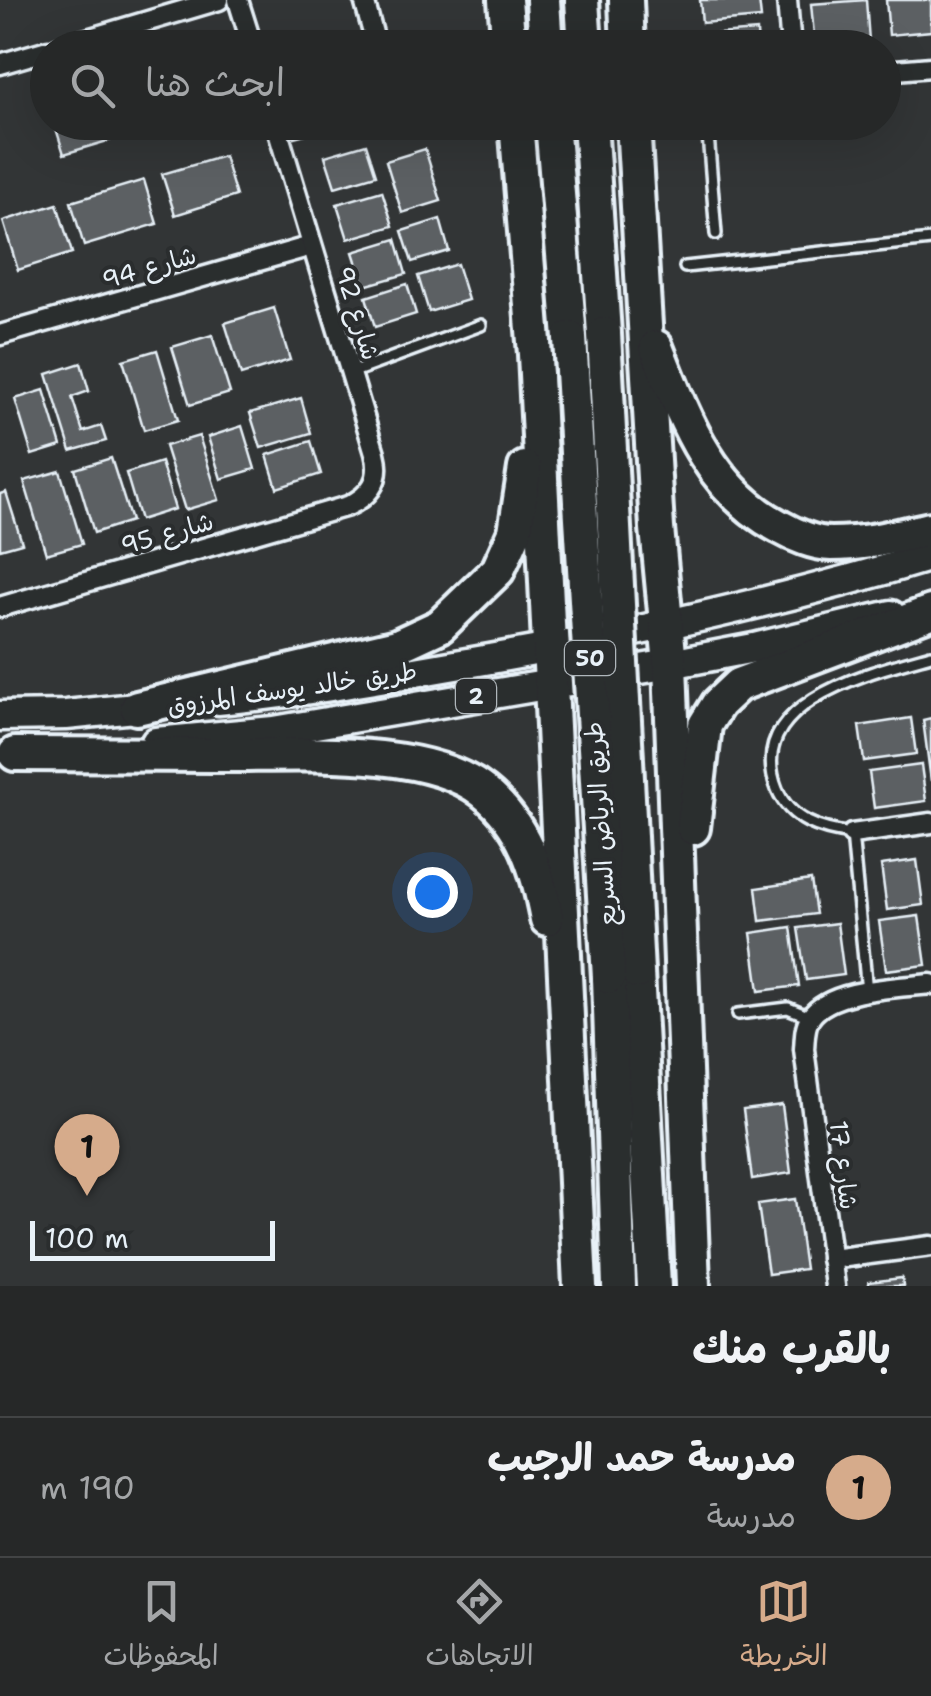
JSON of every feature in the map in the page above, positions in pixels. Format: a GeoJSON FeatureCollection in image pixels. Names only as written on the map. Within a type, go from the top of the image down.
{"type":"FeatureCollection","features":[{"type":"Feature","properties":{"kind":"highway"},"geometry":{"type":"LineString","coordinates":[[505,0],[508,30]]}},
{"type":"Feature","properties":{"kind":"highway"},"geometry":{"type":"LineString","coordinates":[[543,0],[545,30]]}},
{"type":"Feature","properties":{"kind":"highway"},"geometry":{"type":"LineString","coordinates":[[582,0],[584,30]]}},
{"type":"Feature","properties":{"kind":"highway"},"geometry":{"type":"LineString","coordinates":[[626,0],[627,30]]}},
{"type":"Feature","properties":{"kind":"highway"},"geometry":{"type":"LineString","coordinates":[[517,140],[534,354],[580,1286]]}},
{"type":"Feature","properties":{"kind":"highway","name":"طريق الرياض السريع"},"geometry":{"type":"LineString","coordinates":[[554,140],[623,974],[654,1286]]}},
{"type":"Feature","properties":{"kind":"highway","name":"طريق الرياض السريع"},"geometry":{"type":"LineString","coordinates":[[591,140],[604,334],[623,974],[619,1286]]}},
{"type":"Feature","properties":{"kind":"highway"},"geometry":{"type":"LineString","coordinates":[[633,140],[670,664],[693,1286]]}},
{"type":"Feature","properties":{"kind":"highway"},"geometry":{"type":"LineString","coordinates":[[644,313],[688,428],[728,488],[756,514],[790,532],[828,544],[931,529]]}},
{"type":"Feature","properties":{"kind":"highway"},"geometry":{"type":"LineString","coordinates":[[138,708],[397,646],[440,626],[470,601],[498,570],[516,532],[524,487],[534,354]]}},
{"type":"Feature","properties":{"kind":"highway"},"geometry":{"type":"LineString","coordinates":[[544,544],[554,567],[572,583],[596,590],[620,587],[641,574],[654,553],[658,528]]}},
{"type":"Feature","properties":{"kind":"highway"},"geometry":{"type":"LineString","coordinates":[[683,957],[699,758],[705,724],[718,704],[738,685],[762,674],[931,612]]}},
{"type":"Feature","properties":{"kind":"highway"},"geometry":{"type":"LineString","coordinates":[[8,754],[344,756],[410,762],[452,774],[483,790],[527,844],[541,888],[565,1022]]}},
{"type":"Feature","properties":{"kind":"highway"},"geometry":{"type":"LineString","coordinates":[[558,808],[563,788],[575,771],[592,759],[613,754],[634,756],[652,766],[667,781],[675,801]]}},
{"type":"Feature","properties":{"kind":"main road","name":"طريق خالد يوسف المرزوق"},"geometry":{"type":"LineString","coordinates":[[0,716],[66,715],[304,692],[667,627],[832,586],[931,556]]}},
{"type":"Feature","properties":{"kind":"main road","name":"طريق خالد يوسف المرزوق"},"geometry":{"type":"LineString","coordinates":[[8,754],[274,731],[754,648],[931,604]]}},
{"type":"Feature","properties":{"kind":"street"},"geometry":{"type":"LineString","coordinates":[[117,30],[218,0]]}},
{"type":"Feature","properties":{"kind":"street"},"geometry":{"type":"LineString","coordinates":[[238,0],[247,30]]}},
{"type":"Feature","properties":{"kind":"street"},"geometry":{"type":"LineString","coordinates":[[364,0],[373,30]]}},
{"type":"Feature","properties":{"kind":"street"},"geometry":{"type":"LineString","coordinates":[[786,0],[789,30]]}},
{"type":"Feature","properties":{"kind":"street"},"geometry":{"type":"LineString","coordinates":[[0,64],[30,55]]}},
{"type":"Feature","properties":{"kind":"street"},"geometry":{"type":"LineString","coordinates":[[901,70],[931,68]]}},
{"type":"Feature","properties":{"kind":"street","name":"شارع 92"},"geometry":{"type":"LineString","coordinates":[[280,140],[379,466],[378,478],[364,499],[348,506]]}},
{"type":"Feature","properties":{"kind":"street","name":"شارع 94"},"geometry":{"type":"LineString","coordinates":[[0,336],[311,246]]}},
{"type":"Feature","properties":{"kind":"street","name":"شارع 95"},"geometry":{"type":"LineString","coordinates":[[0,607],[348,506]]}},
{"type":"Feature","properties":{"kind":"street"},"geometry":{"type":"LineString","coordinates":[[852,834],[931,823]]}},
{"type":"Feature","properties":{"kind":"street"},"geometry":{"type":"LineString","coordinates":[[810,1017],[836,999],[931,984]]}},
{"type":"Feature","properties":{"kind":"street","name":"شارع 17"},"geometry":{"type":"LineString","coordinates":[[810,1017],[804,1050],[834,1286]]}},
{"type":"Feature","properties":{"kind":"street"},"geometry":{"type":"LineString","coordinates":[[830,1259],[931,1246]]}},
{"type":"Feature","properties":{"kind":"lane"},"geometry":{"type":"LineString","coordinates":[[708,140],[716,234]]}},
{"type":"Feature","properties":{"kind":"lane"},"geometry":{"type":"LineString","coordinates":[[685,267],[931,240]]}},
{"type":"Feature","properties":{"kind":"lane"},"geometry":{"type":"LineString","coordinates":[[351,374],[482,325]]}},
{"type":"Feature","properties":{"kind":"lane"},"geometry":{"type":"LineString","coordinates":[[867,992],[852,834],[820,830],[795,814],[781,800],[769,755],[780,729],[820,694],[931,655]]}},
{"type":"Feature","properties":{"kind":"lane"},"geometry":{"type":"LineString","coordinates":[[738,1014],[788,1008],[810,1017]]}},
{"type":"Feature","properties":{"kind":"building"},"geometry":{"type":"Polygon","coordinates":[[[700,0],[759,0],[761,18],[702,23],[700,0]]]}},
{"type":"Feature","properties":{"kind":"building"},"geometry":{"type":"Polygon","coordinates":[[[866,0],[868,30],[814,30],[811,4],[866,0]]]}},
{"type":"Feature","properties":{"kind":"building"},"geometry":{"type":"Polygon","coordinates":[[[886,0],[931,0],[931,31],[901,34],[901,30],[889,30],[886,0]]]}},
{"type":"Feature","properties":{"kind":"building"},"geometry":{"type":"Polygon","coordinates":[[[60,140],[111,140],[64,154],[60,140]]]}},
{"type":"Feature","properties":{"kind":"building"},"geometry":{"type":"Polygon","coordinates":[[[366,144],[376,175],[335,187],[325,156],[366,144]]]}},
{"type":"Feature","properties":{"kind":"building"},"geometry":{"type":"Polygon","coordinates":[[[425,149],[441,201],[402,213],[386,161],[425,149]]]}},
{"type":"Feature","properties":{"kind":"building"},"geometry":{"type":"Polygon","coordinates":[[[224,156],[236,196],[175,215],[162,174],[224,156]]]}},
{"type":"Feature","properties":{"kind":"building"},"geometry":{"type":"Polygon","coordinates":[[[144,180],[157,224],[84,246],[71,202],[144,180]]]}},
{"type":"Feature","properties":{"kind":"building"},"geometry":{"type":"Polygon","coordinates":[[[382,191],[393,226],[348,239],[337,204],[382,191]]]}},
{"type":"Feature","properties":{"kind":"building"},"geometry":{"type":"Polygon","coordinates":[[[57,204],[72,253],[18,270],[3,221],[57,204]]]}},
{"type":"Feature","properties":{"kind":"building"},"geometry":{"type":"Polygon","coordinates":[[[440,219],[449,251],[412,262],[402,231],[440,219]]]}},
{"type":"Feature","properties":{"kind":"building"},"geometry":{"type":"Polygon","coordinates":[[[396,239],[406,274],[364,286],[353,252],[396,239]]]}},
{"type":"Feature","properties":{"kind":"building"},"geometry":{"type":"Polygon","coordinates":[[[457,264],[468,300],[429,312],[418,276],[457,264]]]}},
{"type":"Feature","properties":{"kind":"building"},"geometry":{"type":"Polygon","coordinates":[[[407,284],[416,314],[375,327],[366,297],[407,284]]]}},
{"type":"Feature","properties":{"kind":"building"},"geometry":{"type":"Polygon","coordinates":[[[274,308],[290,360],[241,375],[225,323],[274,308]]]}},
{"type":"Feature","properties":{"kind":"building"},"geometry":{"type":"Polygon","coordinates":[[[212,335],[230,393],[190,405],[172,347],[212,335]]]}},
{"type":"Feature","properties":{"kind":"building"},"geometry":{"type":"Polygon","coordinates":[[[157,350],[178,420],[144,430],[123,360],[157,350]]]}},
{"type":"Feature","properties":{"kind":"building"},"geometry":{"type":"Polygon","coordinates":[[[81,363],[89,391],[72,397],[83,432],[101,426],[106,441],[71,451],[47,374],[81,363]]]}},
{"type":"Feature","properties":{"kind":"building"},"geometry":{"type":"Polygon","coordinates":[[[44,390],[61,446],[32,455],[15,399],[44,390]]]}},
{"type":"Feature","properties":{"kind":"building"},"geometry":{"type":"Polygon","coordinates":[[[301,398],[311,433],[261,448],[250,413],[301,398]]]}},
{"type":"Feature","properties":{"kind":"building"},"geometry":{"type":"Polygon","coordinates":[[[242,426],[255,469],[221,479],[208,437],[242,426]]]}},
{"type":"Feature","properties":{"kind":"building"},"geometry":{"type":"Polygon","coordinates":[[[199,436],[219,500],[185,510],[165,446],[199,436]]]}},
{"type":"Feature","properties":{"kind":"building"},"geometry":{"type":"Polygon","coordinates":[[[311,441],[321,474],[277,488],[267,455],[311,441]]]}},
{"type":"Feature","properties":{"kind":"building"},"geometry":{"type":"Polygon","coordinates":[[[111,458],[131,521],[94,533],[75,469],[111,458]]]}},
{"type":"Feature","properties":{"kind":"building"},"geometry":{"type":"Polygon","coordinates":[[[161,462],[175,509],[140,520],[126,473],[161,462]]]}},
{"type":"Feature","properties":{"kind":"building"},"geometry":{"type":"Polygon","coordinates":[[[60,471],[82,544],[46,554],[24,481],[60,471]]]}},
{"type":"Feature","properties":{"kind":"building"},"geometry":{"type":"Polygon","coordinates":[[[6,492],[22,543],[0,549],[0,494],[6,492]]]}},
{"type":"Feature","properties":{"kind":"building"},"geometry":{"type":"Polygon","coordinates":[[[911,718],[916,754],[864,761],[859,726],[911,718]]]}},
{"type":"Feature","properties":{"kind":"building"},"geometry":{"type":"Polygon","coordinates":[[[931,718],[931,781],[923,720],[931,718]]]}},
{"type":"Feature","properties":{"kind":"building"},"geometry":{"type":"Polygon","coordinates":[[[921,765],[926,801],[874,808],[869,772],[921,765]]]}},
{"type":"Feature","properties":{"kind":"building"},"geometry":{"type":"Polygon","coordinates":[[[917,860],[923,905],[887,910],[881,865],[917,860]]]}},
{"type":"Feature","properties":{"kind":"building"},"geometry":{"type":"Polygon","coordinates":[[[811,880],[816,914],[760,921],[756,888],[811,880]]]}},
{"type":"Feature","properties":{"kind":"building"},"geometry":{"type":"Polygon","coordinates":[[[919,916],[926,965],[886,970],[879,921],[919,916]]]}},
{"type":"Feature","properties":{"kind":"building"},"geometry":{"type":"Polygon","coordinates":[[[837,923],[844,975],[806,980],[798,928],[837,923]]]}},
{"type":"Feature","properties":{"kind":"building"},"geometry":{"type":"Polygon","coordinates":[[[791,927],[799,986],[759,991],[751,933],[791,927]]]}},
{"type":"Feature","properties":{"kind":"building"},"geometry":{"type":"Polygon","coordinates":[[[782,1105],[791,1173],[752,1179],[743,1110],[782,1105]]]}},
{"type":"Feature","properties":{"kind":"building"},"geometry":{"type":"Polygon","coordinates":[[[795,1199],[805,1269],[768,1274],[758,1204],[795,1199]]]}},
{"type":"Feature","properties":{"kind":"building"},"geometry":{"type":"Polygon","coordinates":[[[902,1278],[903,1286],[869,1286],[869,1282],[902,1278]]]}},
{"type":"Feature","properties":{"kind":"place","name":"مدرسة حمد الرجيب"},"geometry":{"type":"Point","coordinates":[87,1196]}}]}
